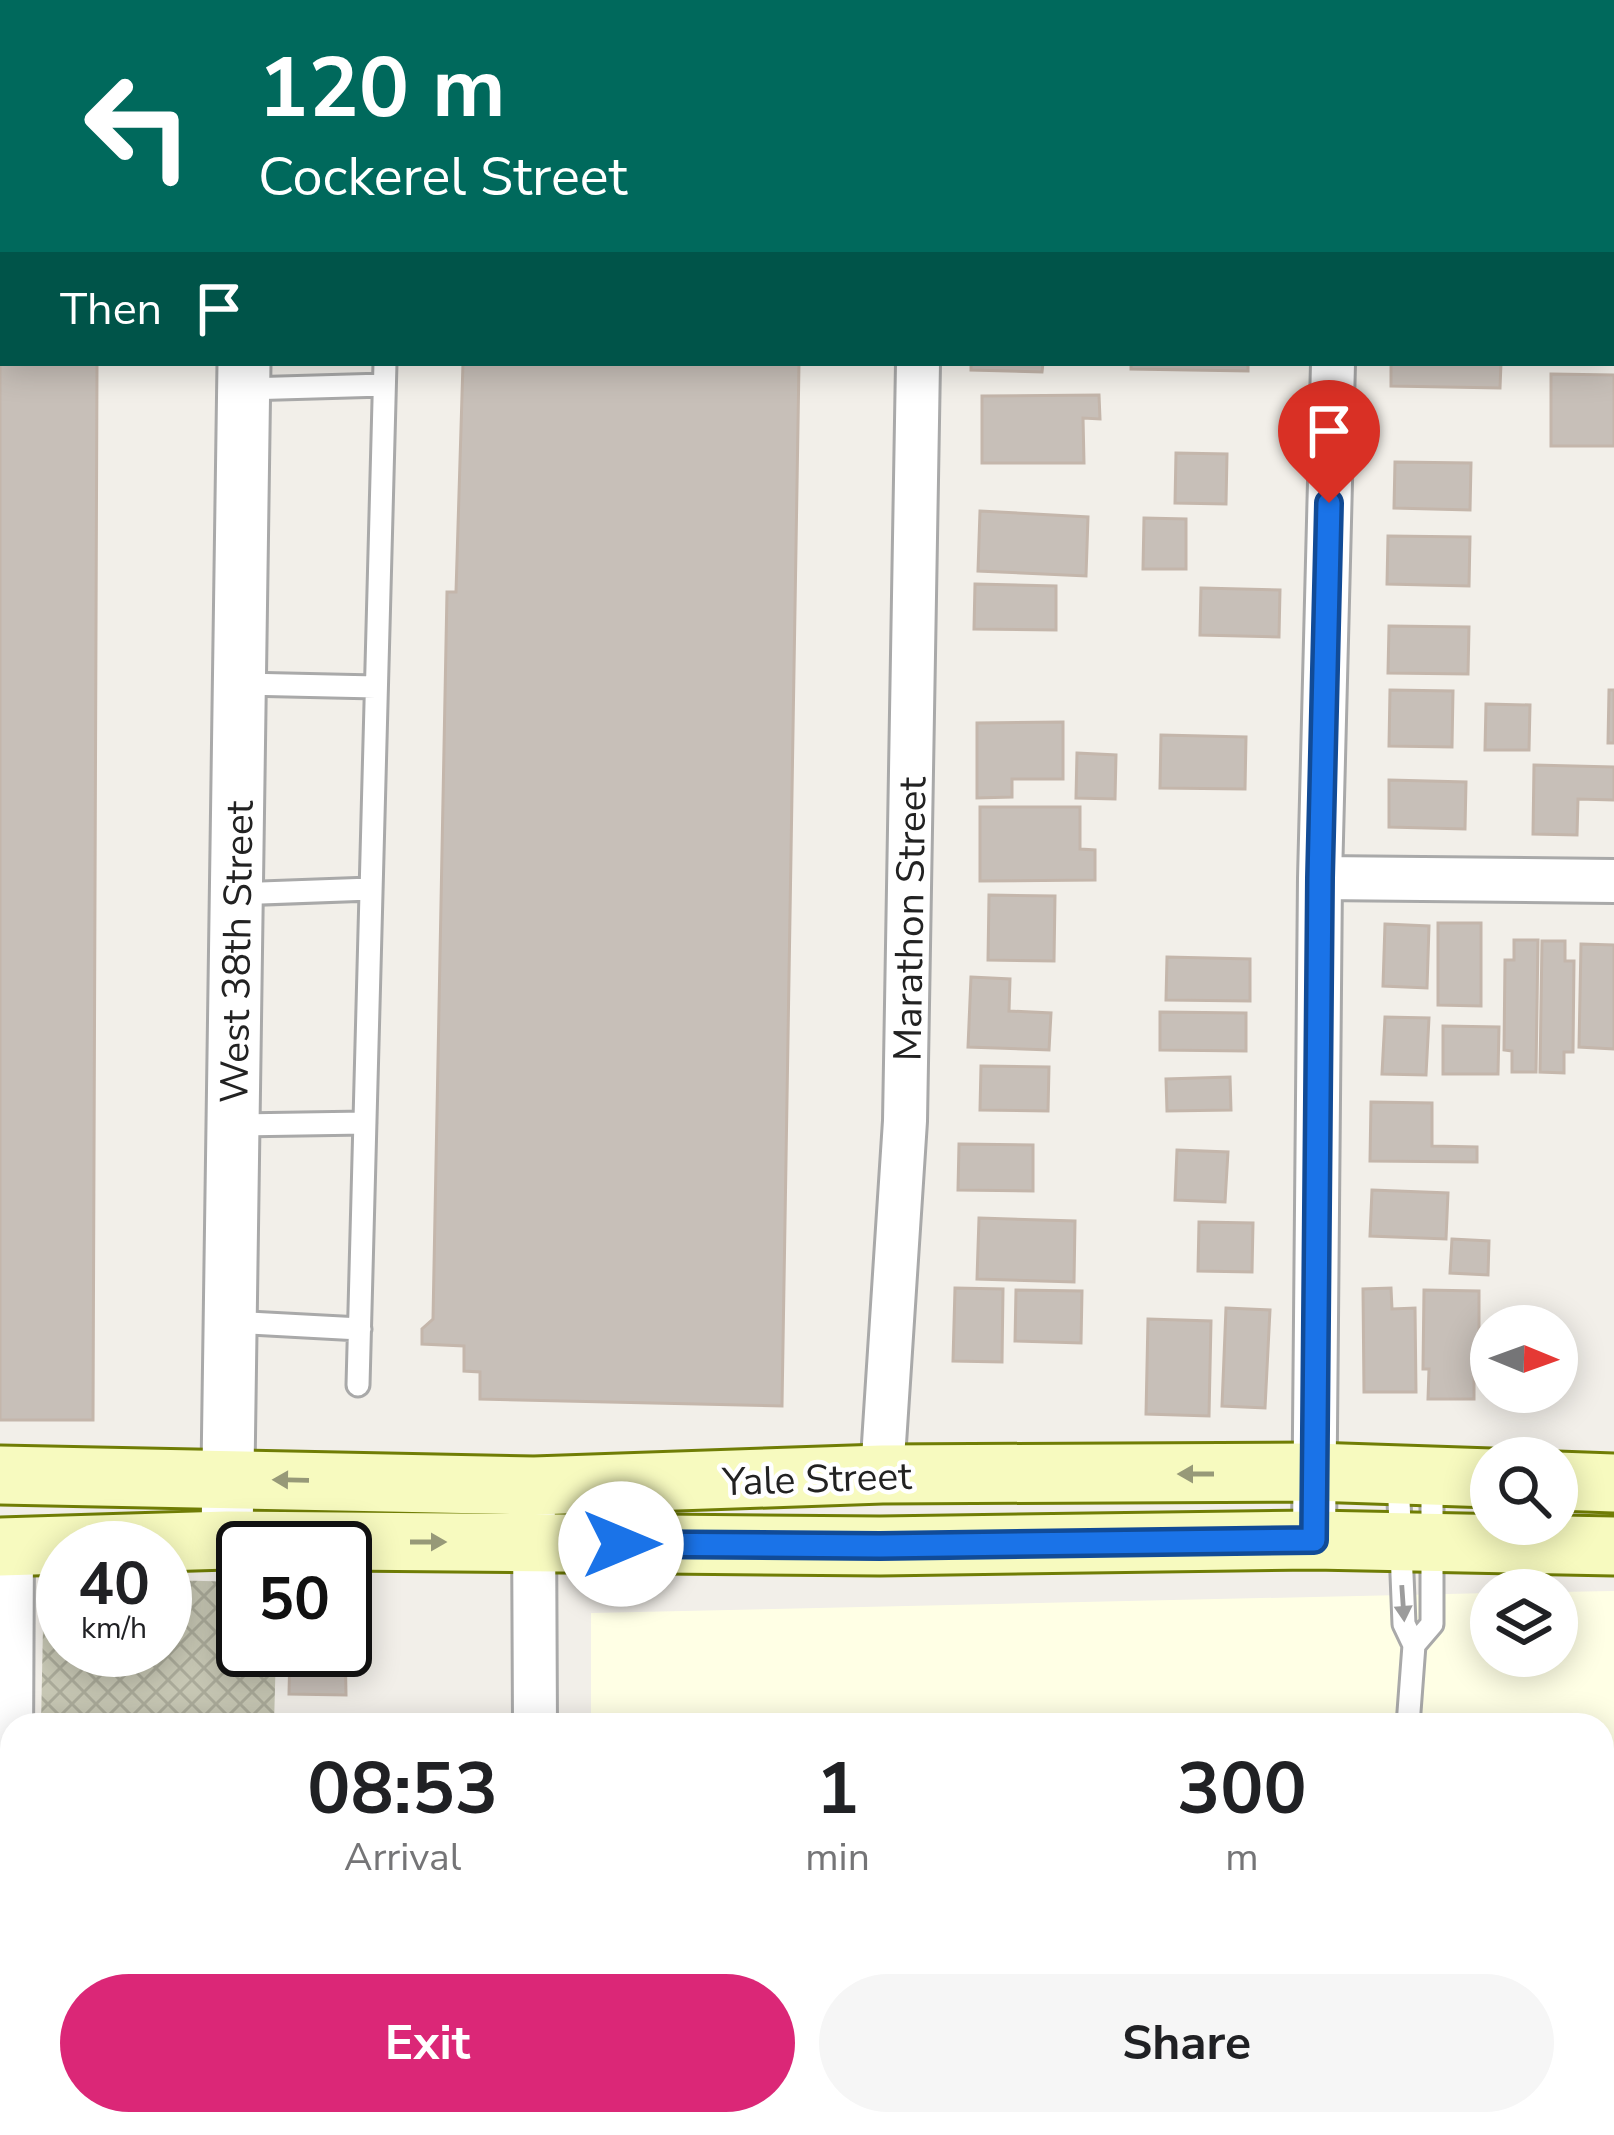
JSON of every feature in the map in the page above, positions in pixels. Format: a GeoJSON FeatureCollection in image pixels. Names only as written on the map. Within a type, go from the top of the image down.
{"type":"FeatureCollection","features":[{"type":"Feature","properties":{"kind":"main road","name":"Yale Street"},"geometry":{"type":"LineString","coordinates":[[0,1475],[534,1486],[882,1474],[1313,1472],[1470,1477]]}},
{"type":"Feature","properties":{"kind":"main road"},"geometry":{"type":"LineString","coordinates":[[1578,1482],[1614,1484]]}},
{"type":"Feature","properties":{"kind":"main road","name":"Yale Street"},"geometry":{"type":"LineString","coordinates":[[6,1547],[216,1540]]}},
{"type":"Feature","properties":{"kind":"main road","name":"Yale Street"},"geometry":{"type":"LineString","coordinates":[[372,1541],[880,1546],[1314,1540],[1614,1546]]}},
{"type":"Feature","properties":{"kind":"street","name":"Marathon Street"},"geometry":{"type":"LineString","coordinates":[[882,1474],[905,1120],[918,366]]}},
{"type":"Feature","properties":{"kind":"street"},"geometry":{"type":"LineString","coordinates":[[1314,1540],[1320,878],[1333,366]]}},
{"type":"Feature","properties":{"kind":"street","name":"West 38th Street"},"geometry":{"type":"LineString","coordinates":[[228,1521],[244,376]]}},
{"type":"Feature","properties":{"kind":"street"},"geometry":{"type":"LineString","coordinates":[[1320,878],[1614,881]]}},
{"type":"Feature","properties":{"kind":"street"},"geometry":{"type":"LineString","coordinates":[[534,1486],[535,1713]]}},
{"type":"Feature","properties":{"kind":"street"},"geometry":{"type":"LineString","coordinates":[[6,1547],[6,1713]]}},
{"type":"Feature","properties":{"kind":"lane"},"geometry":{"type":"LineString","coordinates":[[244,376],[384,374],[358,1385]]}},
{"type":"Feature","properties":{"kind":"lane"},"geometry":{"type":"LineString","coordinates":[[240,685],[376,687]]}},
{"type":"Feature","properties":{"kind":"lane"},"geometry":{"type":"LineString","coordinates":[[237,894],[371,889]]}},
{"type":"Feature","properties":{"kind":"lane"},"geometry":{"type":"LineString","coordinates":[[233,1125],[365,1123]]}},
{"type":"Feature","properties":{"kind":"lane"},"geometry":{"type":"LineString","coordinates":[[231,1322],[359,1329]]}},
{"type":"Feature","properties":{"kind":"lane"},"geometry":{"type":"LineString","coordinates":[[1409,1713],[1414,1645],[1404,1624],[1416,1543],[1415,1475]]}},
{"type":"Feature","properties":{"kind":"lane"},"geometry":{"type":"LineString","coordinates":[[1414,1645],[1432,1624],[1416,1543],[1415,1475]]}},
{"type":"Feature","properties":{"kind":"shaded area"},"geometry":{"type":"Polygon","coordinates":[[[192,1581],[216,1581],[216,1677],[275,1677],[274,1713],[41,1713],[42,1677],[192,1677],[192,1581]]]}},
{"type":"Feature","properties":{"kind":"shaded area"},"geometry":{"type":"Polygon","coordinates":[[[1614,1591],[1614,1713],[591,1713],[591,1613],[1470,1593],[1470,1677],[1578,1677],[1578,1592],[1614,1591]]]}},
{"type":"Feature","properties":{"kind":"building"},"geometry":{"type":"Polygon","coordinates":[[[0,366],[97,366],[93,1420],[0,1420],[0,366]]]}},
{"type":"Feature","properties":{"kind":"building"},"geometry":{"type":"Polygon","coordinates":[[[463,366],[799,366],[782,1406],[480,1399],[480,1372],[464,1371],[464,1346],[422,1344],[422,1329],[433,1319],[447,592],[456,592],[463,366]]]}},
{"type":"Feature","properties":{"kind":"building"},"geometry":{"type":"Polygon","coordinates":[[[971,366],[1043,366],[1042,372],[971,370],[971,366]]]}},
{"type":"Feature","properties":{"kind":"building"},"geometry":{"type":"Polygon","coordinates":[[[1131,366],[1248,366],[1248,371],[1131,366]]]}},
{"type":"Feature","properties":{"kind":"building"},"geometry":{"type":"Polygon","coordinates":[[[1391,366],[1501,366],[1500,388],[1391,386],[1391,366]]]}},
{"type":"Feature","properties":{"kind":"building"},"geometry":{"type":"Polygon","coordinates":[[[1551,374],[1614,375],[1614,446],[1551,446],[1551,374]]]}},
{"type":"Feature","properties":{"kind":"building"},"geometry":{"type":"Polygon","coordinates":[[[1099,395],[1100,419],[1083,418],[1084,463],[982,463],[982,396],[1099,395]]]}},
{"type":"Feature","properties":{"kind":"building"},"geometry":{"type":"Polygon","coordinates":[[[1176,453],[1227,454],[1226,504],[1175,503],[1176,453]]]}},
{"type":"Feature","properties":{"kind":"building"},"geometry":{"type":"Polygon","coordinates":[[[1395,462],[1471,463],[1470,510],[1394,508],[1395,462]]]}},
{"type":"Feature","properties":{"kind":"building"},"geometry":{"type":"Polygon","coordinates":[[[980,511],[1088,517],[1086,576],[978,571],[980,511]]]}},
{"type":"Feature","properties":{"kind":"building"},"geometry":{"type":"Polygon","coordinates":[[[1144,518],[1186,519],[1186,569],[1143,569],[1144,518]]]}},
{"type":"Feature","properties":{"kind":"building"},"geometry":{"type":"Polygon","coordinates":[[[1388,536],[1470,537],[1469,586],[1387,584],[1388,536]]]}},
{"type":"Feature","properties":{"kind":"building"},"geometry":{"type":"Polygon","coordinates":[[[975,584],[1056,586],[1056,630],[974,629],[975,584]]]}},
{"type":"Feature","properties":{"kind":"building"},"geometry":{"type":"Polygon","coordinates":[[[1201,588],[1280,590],[1279,637],[1200,635],[1201,588]]]}},
{"type":"Feature","properties":{"kind":"building"},"geometry":{"type":"Polygon","coordinates":[[[1389,626],[1469,627],[1468,674],[1388,673],[1389,626]]]}},
{"type":"Feature","properties":{"kind":"building"},"geometry":{"type":"Polygon","coordinates":[[[1390,690],[1453,691],[1452,747],[1389,746],[1390,690]]]}},
{"type":"Feature","properties":{"kind":"building"},"geometry":{"type":"Polygon","coordinates":[[[1609,690],[1614,690],[1614,743],[1608,743],[1609,690]]]}},
{"type":"Feature","properties":{"kind":"building"},"geometry":{"type":"Polygon","coordinates":[[[1486,704],[1530,705],[1529,750],[1485,750],[1486,704]]]}},
{"type":"Feature","properties":{"kind":"building"},"geometry":{"type":"Polygon","coordinates":[[[1063,722],[1063,779],[1012,779],[1012,797],[977,798],[977,723],[1063,722]]]}},
{"type":"Feature","properties":{"kind":"building"},"geometry":{"type":"Polygon","coordinates":[[[1161,735],[1246,737],[1245,789],[1160,788],[1161,735]]]}},
{"type":"Feature","properties":{"kind":"building"},"geometry":{"type":"Polygon","coordinates":[[[1077,753],[1116,755],[1115,799],[1076,798],[1077,753]]]}},
{"type":"Feature","properties":{"kind":"building"},"geometry":{"type":"Polygon","coordinates":[[[1534,765],[1614,767],[1614,800],[1578,799],[1577,835],[1533,834],[1534,765]]]}},
{"type":"Feature","properties":{"kind":"building"},"geometry":{"type":"Polygon","coordinates":[[[1389,780],[1466,782],[1465,829],[1389,827],[1389,780]]]}},
{"type":"Feature","properties":{"kind":"building"},"geometry":{"type":"Polygon","coordinates":[[[980,807],[1080,807],[1080,849],[1095,850],[1095,880],[980,881],[980,807]]]}},
{"type":"Feature","properties":{"kind":"building"},"geometry":{"type":"Polygon","coordinates":[[[989,895],[1055,896],[1054,961],[988,960],[989,895]]]}},
{"type":"Feature","properties":{"kind":"building"},"geometry":{"type":"Polygon","coordinates":[[[1438,923],[1481,923],[1481,1006],[1438,1005],[1438,923]]]}},
{"type":"Feature","properties":{"kind":"building"},"geometry":{"type":"Polygon","coordinates":[[[1385,924],[1429,926],[1427,988],[1383,986],[1385,924]]]}},
{"type":"Feature","properties":{"kind":"building"},"geometry":{"type":"Polygon","coordinates":[[[1514,940],[1538,940],[1536,1072],[1512,1072],[1512,1051],[1504,1050],[1505,960],[1514,960],[1514,940]]]}},
{"type":"Feature","properties":{"kind":"building"},"geometry":{"type":"Polygon","coordinates":[[[1542,941],[1565,941],[1565,961],[1574,961],[1573,1052],[1564,1052],[1564,1073],[1540,1072],[1542,941]]]}},
{"type":"Feature","properties":{"kind":"building"},"geometry":{"type":"Polygon","coordinates":[[[1581,944],[1614,945],[1614,1049],[1579,1047],[1581,944]]]}},
{"type":"Feature","properties":{"kind":"building"},"geometry":{"type":"Polygon","coordinates":[[[1167,957],[1250,959],[1250,1001],[1166,1000],[1167,957]]]}},
{"type":"Feature","properties":{"kind":"building"},"geometry":{"type":"Polygon","coordinates":[[[971,977],[1010,979],[1009,1011],[1051,1013],[1049,1050],[968,1047],[971,977]]]}},
{"type":"Feature","properties":{"kind":"building"},"geometry":{"type":"Polygon","coordinates":[[[1160,1012],[1246,1013],[1246,1051],[1160,1050],[1160,1012]]]}},
{"type":"Feature","properties":{"kind":"building"},"geometry":{"type":"Polygon","coordinates":[[[1385,1017],[1429,1018],[1426,1075],[1382,1074],[1385,1017]]]}},
{"type":"Feature","properties":{"kind":"building"},"geometry":{"type":"Polygon","coordinates":[[[1443,1026],[1499,1027],[1498,1074],[1443,1074],[1443,1026]]]}},
{"type":"Feature","properties":{"kind":"building"},"geometry":{"type":"Polygon","coordinates":[[[981,1066],[1049,1067],[1048,1111],[980,1110],[981,1066]]]}},
{"type":"Feature","properties":{"kind":"building"},"geometry":{"type":"Polygon","coordinates":[[[1230,1077],[1231,1110],[1167,1111],[1166,1079],[1230,1077]]]}},
{"type":"Feature","properties":{"kind":"building"},"geometry":{"type":"Polygon","coordinates":[[[1371,1102],[1432,1103],[1432,1146],[1477,1147],[1477,1162],[1370,1161],[1371,1102]]]}},
{"type":"Feature","properties":{"kind":"building"},"geometry":{"type":"Polygon","coordinates":[[[959,1144],[1033,1145],[1033,1191],[958,1190],[959,1144]]]}},
{"type":"Feature","properties":{"kind":"building"},"geometry":{"type":"Polygon","coordinates":[[[1177,1150],[1228,1152],[1225,1202],[1175,1200],[1177,1150]]]}},
{"type":"Feature","properties":{"kind":"building"},"geometry":{"type":"Polygon","coordinates":[[[1372,1190],[1448,1193],[1446,1239],[1370,1236],[1372,1190]]]}},
{"type":"Feature","properties":{"kind":"building"},"geometry":{"type":"Polygon","coordinates":[[[979,1218],[1075,1221],[1074,1282],[977,1279],[979,1218]]]}},
{"type":"Feature","properties":{"kind":"building"},"geometry":{"type":"Polygon","coordinates":[[[1199,1222],[1253,1223],[1252,1272],[1198,1271],[1199,1222]]]}},
{"type":"Feature","properties":{"kind":"building"},"geometry":{"type":"Polygon","coordinates":[[[1452,1239],[1489,1241],[1488,1275],[1450,1273],[1452,1239]]]}},
{"type":"Feature","properties":{"kind":"building"},"geometry":{"type":"Polygon","coordinates":[[[955,1288],[1003,1289],[1002,1362],[953,1361],[955,1288]]]}},
{"type":"Feature","properties":{"kind":"building"},"geometry":{"type":"Polygon","coordinates":[[[1391,1288],[1392,1309],[1415,1308],[1416,1392],[1364,1392],[1363,1289],[1391,1288]]]}},
{"type":"Feature","properties":{"kind":"building"},"geometry":{"type":"Polygon","coordinates":[[[1016,1290],[1082,1291],[1081,1343],[1015,1341],[1016,1290]]]}},
{"type":"Feature","properties":{"kind":"building"},"geometry":{"type":"Polygon","coordinates":[[[1424,1290],[1479,1291],[1479,1305],[1470,1305],[1470,1399],[1428,1399],[1429,1369],[1423,1369],[1424,1290]]]}},
{"type":"Feature","properties":{"kind":"building"},"geometry":{"type":"Polygon","coordinates":[[[1226,1308],[1270,1310],[1265,1408],[1222,1406],[1226,1308]]]}},
{"type":"Feature","properties":{"kind":"building"},"geometry":{"type":"Polygon","coordinates":[[[1148,1319],[1211,1321],[1209,1416],[1146,1414],[1148,1319]]]}},
{"type":"Feature","properties":{"kind":"building"},"geometry":{"type":"Polygon","coordinates":[[[289,1677],[346,1677],[346,1695],[289,1694],[289,1677]]]}},
{"type":"Feature","properties":{"kind":"route"},"geometry":{"type":"LineString","coordinates":[[621,1544],[1314,1540],[1329,503]]}}]}
